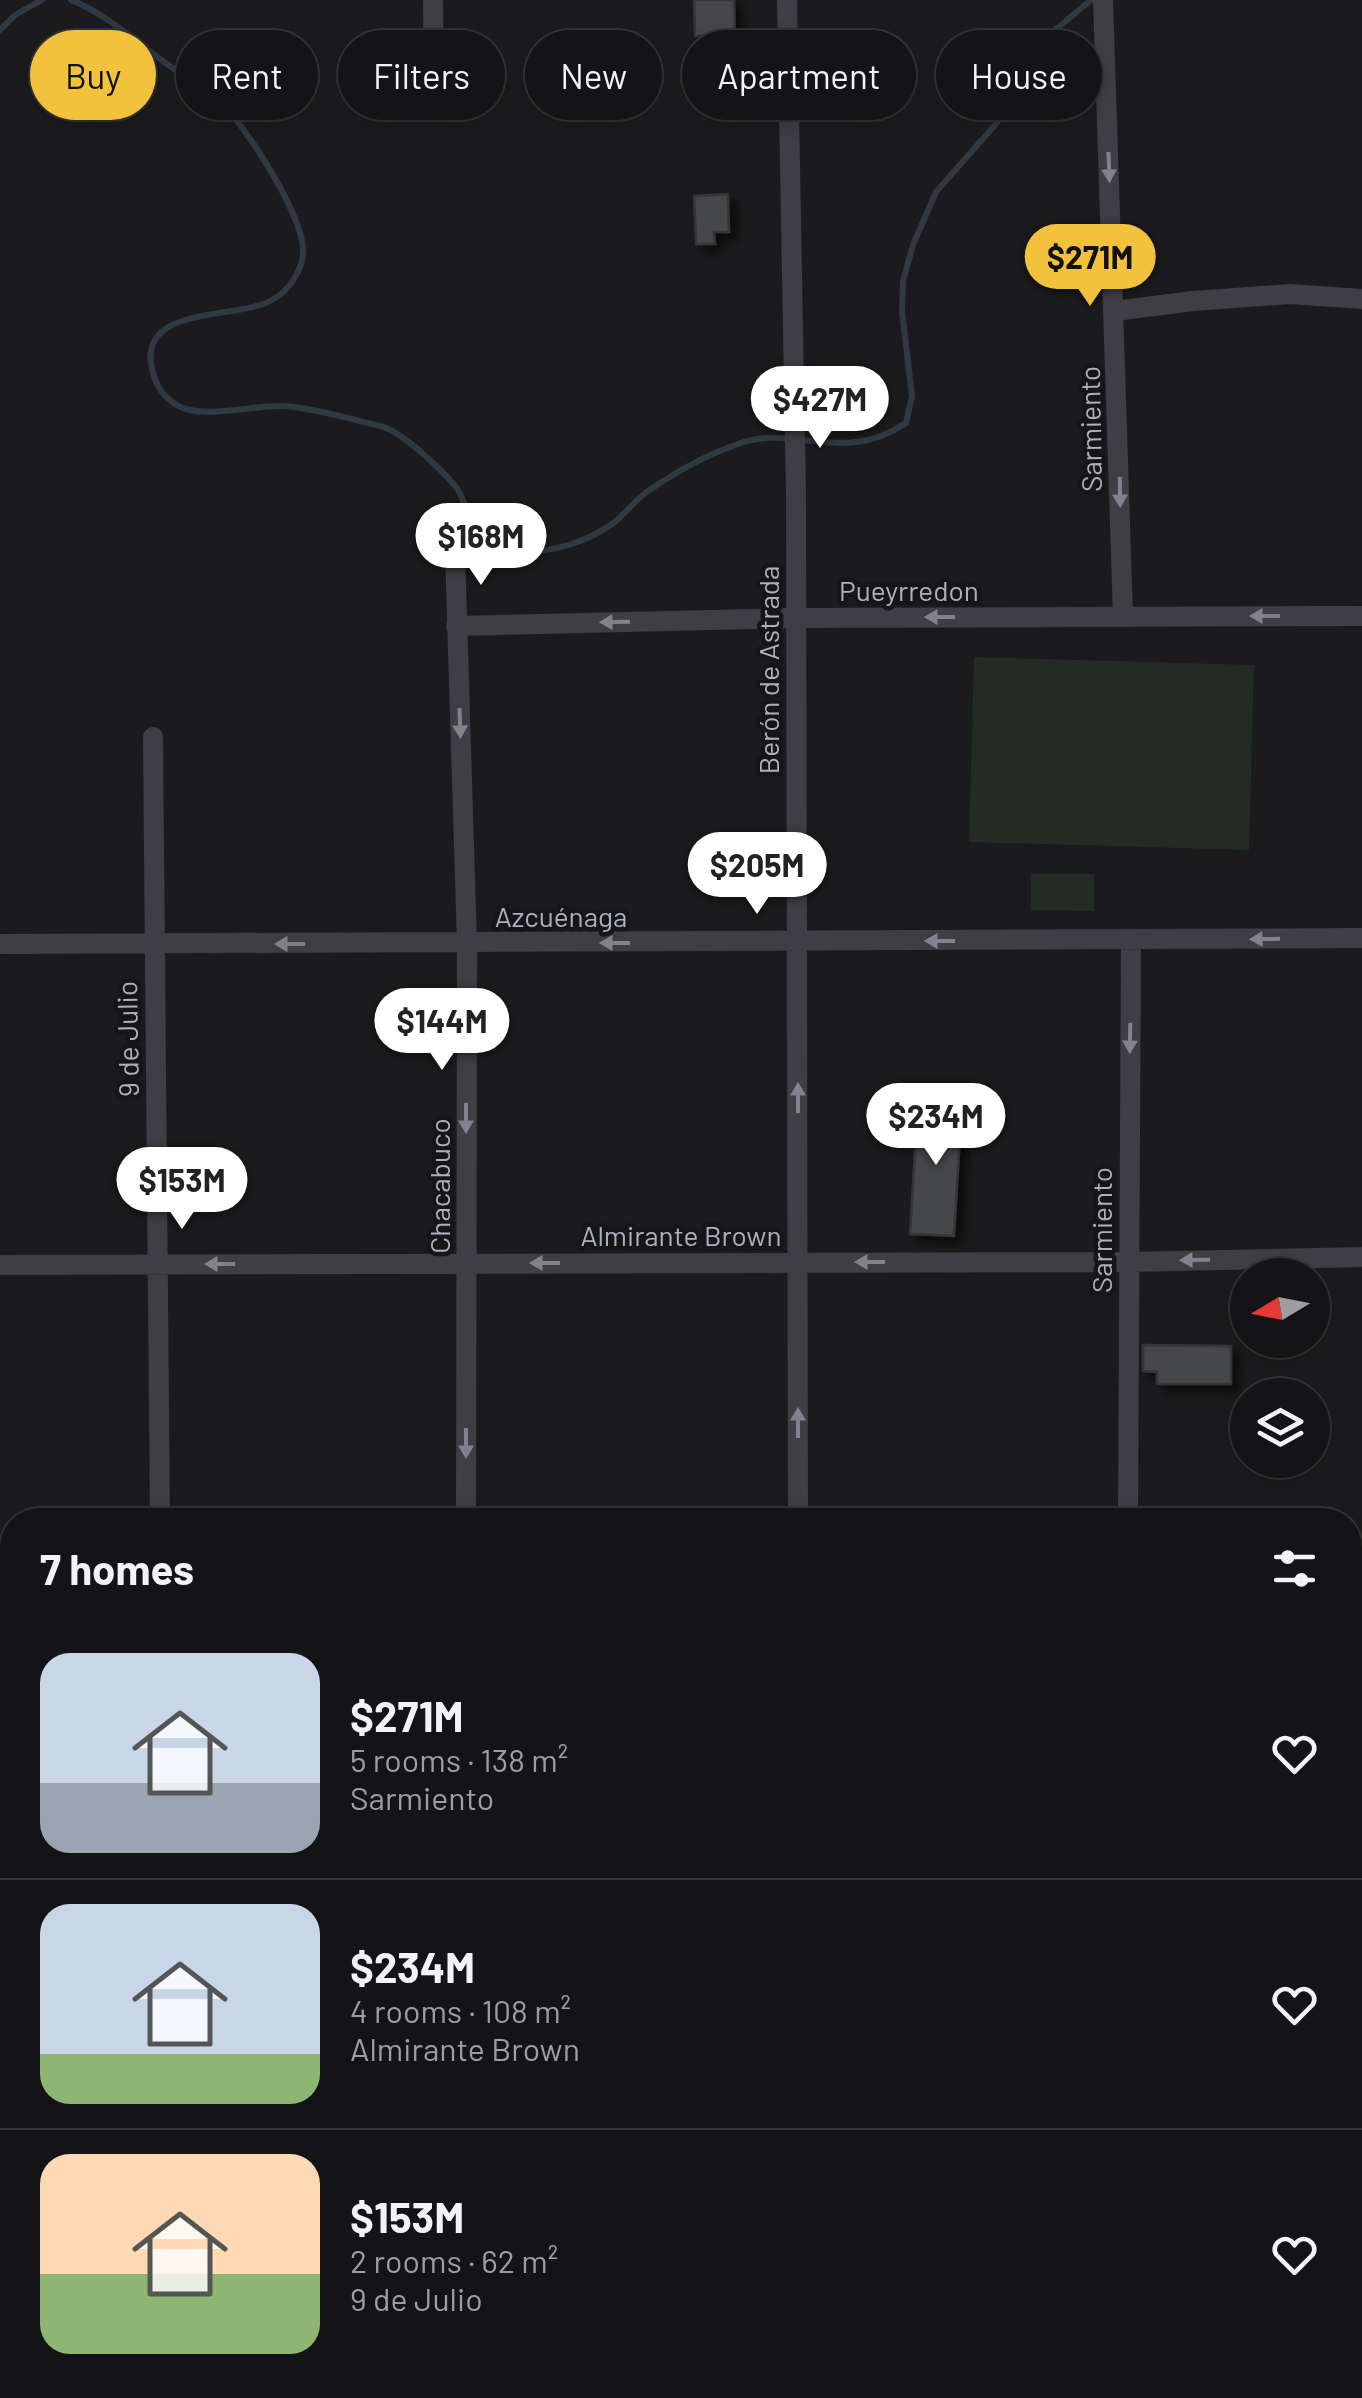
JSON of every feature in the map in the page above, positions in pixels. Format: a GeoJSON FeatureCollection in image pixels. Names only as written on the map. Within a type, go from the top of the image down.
{"type":"FeatureCollection","features":[{"type":"Feature","properties":{"kind":"street"},"geometry":{"type":"LineString","coordinates":[[433,0],[433,30]]}},
{"type":"Feature","properties":{"kind":"street","name":"Berón de Astrada"},"geometry":{"type":"LineString","coordinates":[[787,0],[796,494],[798,1508]]}},
{"type":"Feature","properties":{"kind":"street","name":"Sarmiento"},"geometry":{"type":"LineString","coordinates":[[1103,0],[1123,616]]}},
{"type":"Feature","properties":{"kind":"street"},"geometry":{"type":"LineString","coordinates":[[1115,311],[1290,294],[1362,299]]}},
{"type":"Feature","properties":{"kind":"street","name":"Chacabuco"},"geometry":{"type":"LineString","coordinates":[[455,552],[468,944],[466,1508]]}},
{"type":"Feature","properties":{"kind":"street","name":"Pueyrredon"},"geometry":{"type":"LineString","coordinates":[[456,626],[794,618],[1362,616]]}},
{"type":"Feature","properties":{"kind":"street","name":"9 de Julio"},"geometry":{"type":"LineString","coordinates":[[153,737],[160,1508]]}},
{"type":"Feature","properties":{"kind":"street","name":"Azcuénaga"},"geometry":{"type":"LineString","coordinates":[[0,944],[1362,938]]}},
{"type":"Feature","properties":{"kind":"street","name":"Sarmiento"},"geometry":{"type":"LineString","coordinates":[[1128,1508],[1131,941]]}},
{"type":"Feature","properties":{"kind":"street","name":"Almirante Brown"},"geometry":{"type":"LineString","coordinates":[[0,1265],[1128,1262],[1362,1257]]}},
{"type":"Feature","properties":{"kind":"shaded area"},"geometry":{"type":"Polygon","coordinates":[[[974,657],[1254,665],[1249,850],[969,842],[974,657]]]}},
{"type":"Feature","properties":{"kind":"shaded area"},"geometry":{"type":"Polygon","coordinates":[[[1031,874],[1094,874],[1094,911],[1031,910],[1031,874]]]}},
{"type":"Feature","properties":{"kind":"building"},"geometry":{"type":"Polygon","coordinates":[[[694,0],[734,0],[735,30],[695,30],[694,0]]]}},
{"type":"Feature","properties":{"kind":"building"},"geometry":{"type":"Polygon","coordinates":[[[728,194],[729,232],[714,232],[715,244],[696,244],[694,196],[728,194]]]}},
{"type":"Feature","properties":{"kind":"building"},"geometry":{"type":"Polygon","coordinates":[[[918,1100],[962,1102],[954,1236],[910,1234],[918,1100]]]}},
{"type":"Feature","properties":{"kind":"building"},"geometry":{"type":"Polygon","coordinates":[[[1143,1345],[1230,1346],[1230,1384],[1157,1384],[1157,1372],[1143,1371],[1143,1345]]]}},
{"type":"Feature","properties":{"kind":"waterway"},"geometry":{"type":"LineString","coordinates":[[0,30],[15,15],[42,0]]}},
{"type":"Feature","properties":{"kind":"waterway"},"geometry":{"type":"LineString","coordinates":[[71,0],[113,23],[217,97],[266,162],[300,234],[301,265],[278,296],[255,306],[190,319],[170,326],[156,338],[151,355],[155,379],[163,394],[176,405],[197,411],[284,406],[389,429],[441,471],[488,532],[511,547],[526,551],[560,547],[593,536],[661,483],[738,444],[780,438],[861,441],[906,423],[912,396],[902,311],[903,281],[913,245],[936,192],[996,124],[1054,31],[1091,0]]}}]}
